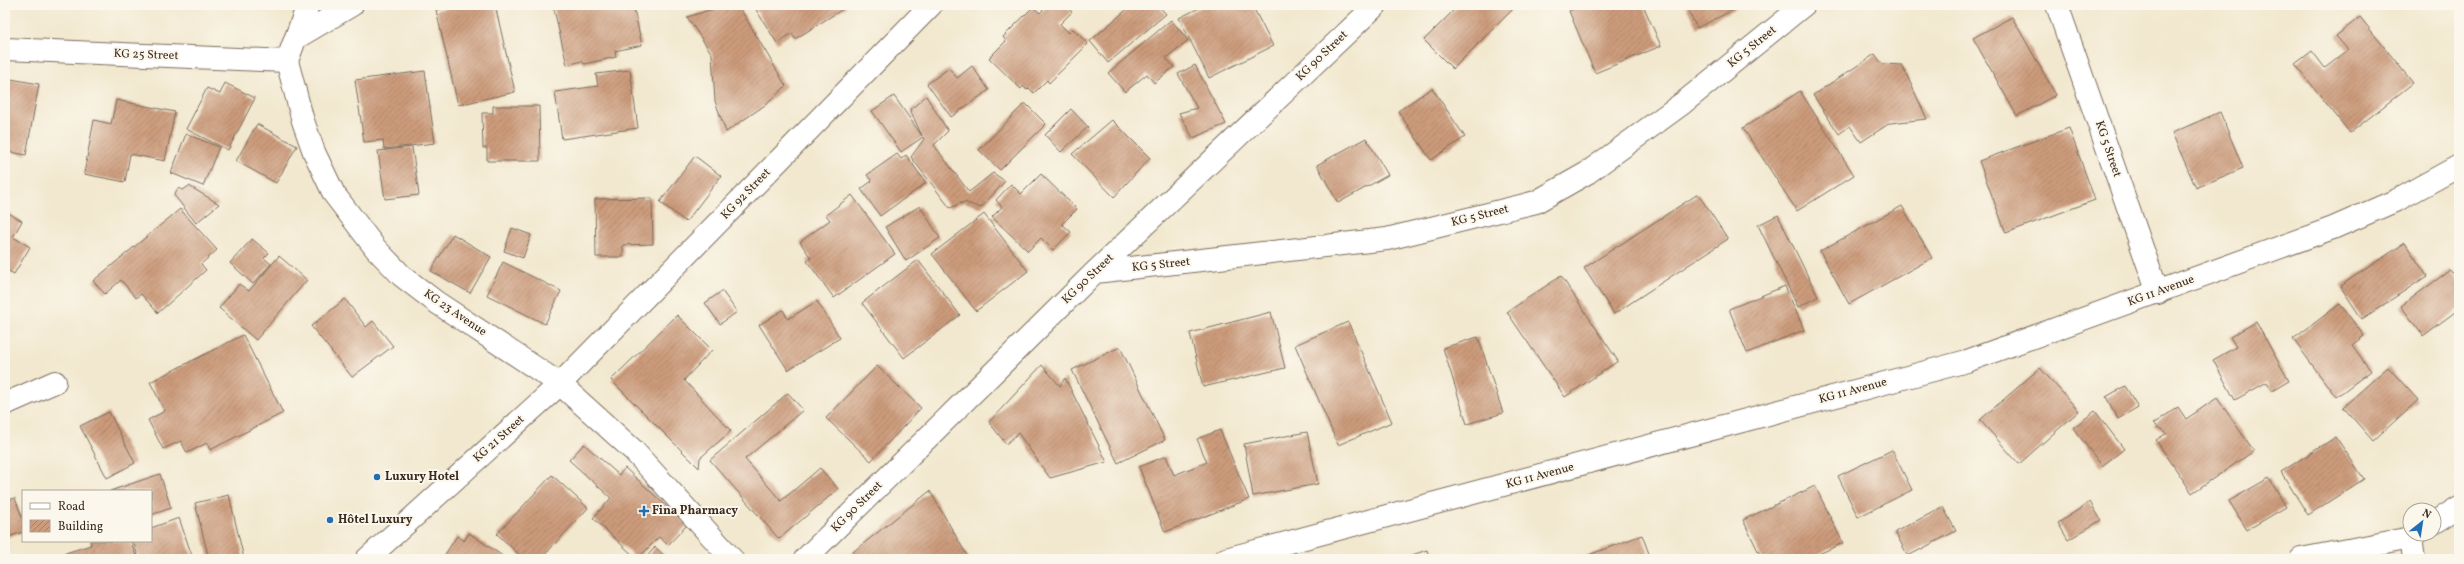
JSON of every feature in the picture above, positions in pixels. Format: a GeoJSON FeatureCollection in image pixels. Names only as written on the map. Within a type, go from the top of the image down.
{"type":"FeatureCollection","features":[{"type":"Feature","properties":{"kind":"street"},"geometry":{"type":"LineString","coordinates":[[288,61],[308,5]]}},
{"type":"Feature","properties":{"kind":"street"},"geometry":{"type":"LineString","coordinates":[[296,38],[352,5]]}},
{"type":"Feature","properties":{"kind":"street","name":"KG 92 Street"},"geometry":{"type":"LineString","coordinates":[[560,384],[931,5]]}},
{"type":"Feature","properties":{"kind":"street","name":"KG 90 Street"},"geometry":{"type":"LineString","coordinates":[[805,559],[1095,272],[1376,5]]}},
{"type":"Feature","properties":{"kind":"street","name":"KG 5 Street"},"geometry":{"type":"LineString","coordinates":[[1095,272],[1388,239],[1536,202],[1588,173],[1682,103],[1804,5]]}},
{"type":"Feature","properties":{"kind":"street","name":"KG 5 Street"},"geometry":{"type":"LineString","coordinates":[[2057,5],[2158,293]]}},
{"type":"Feature","properties":{"kind":"street","name":"KG 25 Street"},"geometry":{"type":"LineString","coordinates":[[5,49],[288,61]]}},
{"type":"Feature","properties":{"kind":"street","name":"KG 23 Avenue"},"geometry":{"type":"LineString","coordinates":[[288,61],[303,121],[314,152],[334,194],[376,248],[402,276],[436,302],[560,384],[633,450],[732,559]]}},
{"type":"Feature","properties":{"kind":"street","name":"KG 11 Avenue"},"geometry":{"type":"LineString","coordinates":[[1226,559],[1967,361],[2158,293],[2333,228],[2397,200],[2459,166]]}},
{"type":"Feature","properties":{"kind":"street"},"geometry":{"type":"LineString","coordinates":[[5,404],[55,382]]}},
{"type":"Feature","properties":{"kind":"street","name":"KG 21 Street"},"geometry":{"type":"LineString","coordinates":[[367,559],[560,384]]}},
{"type":"Feature","properties":{"kind":"street"},"geometry":{"type":"LineString","coordinates":[[2442,518],[2459,507]]}},
{"type":"Feature","properties":{"kind":"street"},"geometry":{"type":"LineString","coordinates":[[2301,559],[2414,544]]}},
{"type":"Feature","properties":{"kind":"building"},"geometry":{"type":"Polygon","coordinates":[[[449,5],[495,5],[515,92],[458,105],[436,10],[450,7],[449,5]]]}},
{"type":"Feature","properties":{"kind":"building"},"geometry":{"type":"Polygon","coordinates":[[[553,5],[633,5],[642,45],[615,51],[616,57],[584,64],[582,61],[567,65],[553,5]]]}},
{"type":"Feature","properties":{"kind":"building"},"geometry":{"type":"Polygon","coordinates":[[[726,5],[738,5],[786,86],[768,103],[726,132],[715,101],[712,54],[687,17],[726,5]]]}},
{"type":"Feature","properties":{"kind":"building"},"geometry":{"type":"Polygon","coordinates":[[[753,5],[845,5],[846,7],[795,39],[792,33],[777,43],[753,5]]]}},
{"type":"Feature","properties":{"kind":"building"},"geometry":{"type":"Polygon","coordinates":[[[1048,5],[1065,5],[1072,12],[1060,24],[1069,33],[1073,29],[1088,44],[1049,83],[1047,80],[1034,93],[1029,88],[1027,90],[1023,86],[1021,89],[989,58],[1006,41],[1003,37],[1033,7],[1040,13],[1048,5]]]}},
{"type":"Feature","properties":{"kind":"building"},"geometry":{"type":"Polygon","coordinates":[[[1132,5],[1158,5],[1166,14],[1108,63],[1090,41],[1132,5]]]}},
{"type":"Feature","properties":{"kind":"building"},"geometry":{"type":"Polygon","coordinates":[[[1205,5],[1252,5],[1273,46],[1209,78],[1179,18],[1205,5]]]}},
{"type":"Feature","properties":{"kind":"building"},"geometry":{"type":"Polygon","coordinates":[[[1459,5],[1517,5],[1453,69],[1424,40],[1459,5]]]}},
{"type":"Feature","properties":{"kind":"building"},"geometry":{"type":"Polygon","coordinates":[[[1583,5],[1643,5],[1661,46],[1595,73],[1569,11],[1583,5]]]}},
{"type":"Feature","properties":{"kind":"building"},"geometry":{"type":"Polygon","coordinates":[[[1685,5],[1743,5],[1697,28],[1685,5]]]}},
{"type":"Feature","properties":{"kind":"building"},"geometry":{"type":"Polygon","coordinates":[[[2012,17],[2056,95],[2017,116],[1973,38],[2012,17]]]}},
{"type":"Feature","properties":{"kind":"building"},"geometry":{"type":"Polygon","coordinates":[[[2360,17],[2413,83],[2350,133],[2295,64],[2312,51],[2325,68],[2348,50],[2336,36],[2360,17]]]}},
{"type":"Feature","properties":{"kind":"building"},"geometry":{"type":"Polygon","coordinates":[[[1171,20],[1188,40],[1166,58],[1174,67],[1154,83],[1147,74],[1125,92],[1108,73],[1171,20]]]}},
{"type":"Feature","properties":{"kind":"building"},"geometry":{"type":"Polygon","coordinates":[[[1875,54],[1882,64],[1902,65],[1927,119],[1890,123],[1861,142],[1850,126],[1839,134],[1813,95],[1875,54]]]}},
{"type":"Feature","properties":{"kind":"building"},"geometry":{"type":"Polygon","coordinates":[[[1195,65],[1226,124],[1193,138],[1179,113],[1197,108],[1178,74],[1195,65]]]}},
{"type":"Feature","properties":{"kind":"building"},"geometry":{"type":"Polygon","coordinates":[[[972,66],[989,90],[951,117],[927,84],[949,68],[957,78],[972,66]]]}},
{"type":"Feature","properties":{"kind":"building"},"geometry":{"type":"Polygon","coordinates":[[[630,70],[638,128],[562,139],[555,92],[598,86],[596,74],[630,70]]]}},
{"type":"Feature","properties":{"kind":"building"},"geometry":{"type":"Polygon","coordinates":[[[425,71],[435,143],[384,149],[383,140],[364,142],[355,80],[425,71]]]}},
{"type":"Feature","properties":{"kind":"building"},"geometry":{"type":"Polygon","coordinates":[[[5,78],[39,84],[26,155],[5,151],[5,78]]]}},
{"type":"Feature","properties":{"kind":"building"},"geometry":{"type":"Polygon","coordinates":[[[225,83],[255,98],[228,150],[186,129],[207,88],[220,94],[225,83]]]}},
{"type":"Feature","properties":{"kind":"building"},"geometry":{"type":"Polygon","coordinates":[[[1432,88],[1465,137],[1431,160],[1398,111],[1432,88]]]}},
{"type":"Feature","properties":{"kind":"building"},"geometry":{"type":"Polygon","coordinates":[[[1800,91],[1854,175],[1797,211],[1743,128],[1800,91]]]}},
{"type":"Feature","properties":{"kind":"building"},"geometry":{"type":"Polygon","coordinates":[[[894,96],[922,136],[910,110],[926,96],[948,131],[934,145],[969,192],[993,173],[1005,181],[981,208],[964,202],[950,208],[911,157],[924,139],[923,137],[901,152],[872,111],[894,96]]]}},
{"type":"Feature","properties":{"kind":"building"},"geometry":{"type":"Polygon","coordinates":[[[116,100],[175,112],[165,161],[130,154],[125,182],[84,174],[94,120],[111,124],[116,100]]]}},
{"type":"Feature","properties":{"kind":"building"},"geometry":{"type":"Polygon","coordinates":[[[1025,103],[1046,124],[1000,170],[979,150],[1025,103]]]}},
{"type":"Feature","properties":{"kind":"building"},"geometry":{"type":"Polygon","coordinates":[[[493,106],[539,106],[540,161],[487,161],[487,148],[483,148],[482,113],[493,113],[493,106]]]}},
{"type":"Feature","properties":{"kind":"building"},"geometry":{"type":"Polygon","coordinates":[[[1071,109],[1088,127],[1061,152],[1045,135],[1071,109]]]}},
{"type":"Feature","properties":{"kind":"building"},"geometry":{"type":"Polygon","coordinates":[[[2220,112],[2243,168],[2196,188],[2172,133],[2220,112]]]}},
{"type":"Feature","properties":{"kind":"building"},"geometry":{"type":"Polygon","coordinates":[[[1112,120],[1150,158],[1114,197],[1072,154],[1112,120]]]}},
{"type":"Feature","properties":{"kind":"building"},"geometry":{"type":"Polygon","coordinates":[[[257,124],[297,146],[276,183],[236,161],[257,124]]]}},
{"type":"Feature","properties":{"kind":"building"},"geometry":{"type":"Polygon","coordinates":[[[2069,128],[2095,200],[2006,233],[1979,161],[2069,128]]]}},
{"type":"Feature","properties":{"kind":"building"},"geometry":{"type":"Polygon","coordinates":[[[186,134],[219,147],[203,186],[171,173],[186,134]]]}},
{"type":"Feature","properties":{"kind":"building"},"geometry":{"type":"Polygon","coordinates":[[[1366,138],[1388,175],[1338,203],[1317,165],[1366,138]]]}},
{"type":"Feature","properties":{"kind":"building"},"geometry":{"type":"Polygon","coordinates":[[[412,147],[419,195],[385,199],[378,151],[412,147]]]}},
{"type":"Feature","properties":{"kind":"building"},"geometry":{"type":"Polygon","coordinates":[[[897,154],[901,159],[906,155],[926,183],[880,216],[861,189],[872,181],[867,175],[897,154]]]}},
{"type":"Feature","properties":{"kind":"building"},"geometry":{"type":"Polygon","coordinates":[[[695,156],[721,176],[686,222],[660,202],[695,156]]]}},
{"type":"Feature","properties":{"kind":"building"},"geometry":{"type":"Polygon","coordinates":[[[1041,174],[1077,209],[1062,224],[1071,232],[1053,250],[1041,238],[1028,251],[992,217],[1002,207],[996,200],[1011,184],[1021,194],[1041,174]]]}},
{"type":"Feature","properties":{"kind":"building"},"geometry":{"type":"Polygon","coordinates":[[[189,186],[219,204],[196,223],[174,195],[178,188],[183,190],[189,186]]]}},
{"type":"Feature","properties":{"kind":"building"},"geometry":{"type":"Polygon","coordinates":[[[1698,194],[1728,239],[1614,314],[1584,268],[1698,194]]]}},
{"type":"Feature","properties":{"kind":"building"},"geometry":{"type":"Polygon","coordinates":[[[852,195],[895,254],[834,298],[807,261],[811,258],[800,242],[830,220],[826,215],[852,195]]]}},
{"type":"Feature","properties":{"kind":"building"},"geometry":{"type":"Polygon","coordinates":[[[652,198],[653,244],[623,245],[623,257],[596,257],[595,199],[652,198]]]}},
{"type":"Feature","properties":{"kind":"building"},"geometry":{"type":"Polygon","coordinates":[[[920,206],[940,238],[906,261],[885,227],[920,206]]]}},
{"type":"Feature","properties":{"kind":"building"},"geometry":{"type":"Polygon","coordinates":[[[1902,206],[1932,258],[1849,304],[1820,251],[1902,206]]]}},
{"type":"Feature","properties":{"kind":"building"},"geometry":{"type":"Polygon","coordinates":[[[180,209],[217,250],[201,264],[206,270],[158,313],[141,294],[136,298],[121,280],[105,294],[93,281],[180,209]]]}},
{"type":"Feature","properties":{"kind":"building"},"geometry":{"type":"Polygon","coordinates":[[[5,211],[22,221],[13,237],[30,247],[14,274],[5,269],[5,211]]]}},
{"type":"Feature","properties":{"kind":"building"},"geometry":{"type":"Polygon","coordinates":[[[984,214],[1028,271],[976,311],[932,254],[984,214]]]}},
{"type":"Feature","properties":{"kind":"building"},"geometry":{"type":"Polygon","coordinates":[[[1778,215],[1818,297],[1798,307],[1758,225],[1778,215]]]}},
{"type":"Feature","properties":{"kind":"building"},"geometry":{"type":"Polygon","coordinates":[[[512,228],[531,235],[523,258],[504,251],[512,228]]]}},
{"type":"Feature","properties":{"kind":"building"},"geometry":{"type":"Polygon","coordinates":[[[453,234],[491,257],[470,293],[431,271],[453,234]]]}},
{"type":"Feature","properties":{"kind":"building"},"geometry":{"type":"Polygon","coordinates":[[[252,239],[269,253],[264,258],[271,264],[253,284],[230,263],[252,239]]]}},
{"type":"Feature","properties":{"kind":"building"},"geometry":{"type":"Polygon","coordinates":[[[2405,243],[2427,276],[2362,319],[2340,286],[2405,243]]]}},
{"type":"Feature","properties":{"kind":"building"},"geometry":{"type":"Polygon","coordinates":[[[279,256],[307,280],[256,340],[219,308],[239,284],[249,291],[279,256]]]}},
{"type":"Feature","properties":{"kind":"building"},"geometry":{"type":"Polygon","coordinates":[[[918,260],[960,315],[904,358],[862,303],[918,260]]]}},
{"type":"Feature","properties":{"kind":"building"},"geometry":{"type":"Polygon","coordinates":[[[503,262],[561,291],[545,324],[487,295],[503,262]]]}},
{"type":"Feature","properties":{"kind":"building"},"geometry":{"type":"Polygon","coordinates":[[[2450,270],[2459,283],[2459,309],[2423,336],[2401,306],[2450,270]]]}},
{"type":"Feature","properties":{"kind":"building"},"geometry":{"type":"Polygon","coordinates":[[[1561,276],[1618,361],[1565,397],[1507,312],[1561,276]]]}},
{"type":"Feature","properties":{"kind":"building"},"geometry":{"type":"Polygon","coordinates":[[[1785,286],[1804,330],[1747,353],[1729,309],[1785,286]]]}},
{"type":"Feature","properties":{"kind":"building"},"geometry":{"type":"Polygon","coordinates":[[[722,291],[737,312],[720,324],[705,303],[722,291]]]}},
{"type":"Feature","properties":{"kind":"building"},"geometry":{"type":"Polygon","coordinates":[[[345,299],[366,327],[373,321],[393,346],[352,377],[311,326],[345,299]]]}},
{"type":"Feature","properties":{"kind":"building"},"geometry":{"type":"Polygon","coordinates":[[[817,301],[840,338],[788,370],[759,325],[783,310],[788,319],[817,301]]]}},
{"type":"Feature","properties":{"kind":"building"},"geometry":{"type":"Polygon","coordinates":[[[2340,304],[2364,336],[2352,345],[2371,371],[2336,397],[2293,339],[2340,304]]]}},
{"type":"Feature","properties":{"kind":"building"},"geometry":{"type":"Polygon","coordinates":[[[1271,312],[1285,368],[1203,387],[1190,333],[1271,312]]]}},
{"type":"Feature","properties":{"kind":"building"},"geometry":{"type":"Polygon","coordinates":[[[677,315],[712,350],[684,380],[731,431],[700,458],[699,468],[611,380],[677,315]]]}},
{"type":"Feature","properties":{"kind":"building"},"geometry":{"type":"Polygon","coordinates":[[[1348,322],[1392,422],[1338,445],[1295,345],[1348,322]]]}},
{"type":"Feature","properties":{"kind":"building"},"geometry":{"type":"Polygon","coordinates":[[[2256,322],[2289,381],[2272,391],[2267,382],[2235,400],[2213,360],[2236,347],[2230,337],[2256,322]]]}},
{"type":"Feature","properties":{"kind":"building"},"geometry":{"type":"Polygon","coordinates":[[[243,335],[283,413],[210,450],[207,443],[187,453],[181,441],[163,449],[148,420],[165,411],[150,382],[243,335]]]}},
{"type":"Feature","properties":{"kind":"building"},"geometry":{"type":"Polygon","coordinates":[[[1478,337],[1503,413],[1467,424],[1443,348],[1478,337]]]}},
{"type":"Feature","properties":{"kind":"building"},"geometry":{"type":"Polygon","coordinates":[[[1120,347],[1165,440],[1118,463],[1072,370],[1120,347]]]}},
{"type":"Feature","properties":{"kind":"building"},"geometry":{"type":"Polygon","coordinates":[[[1042,365],[1060,386],[1065,378],[1107,462],[1050,478],[1018,433],[1006,444],[989,422],[1042,365]]]}},
{"type":"Feature","properties":{"kind":"building"},"geometry":{"type":"Polygon","coordinates":[[[877,366],[921,408],[871,461],[826,418],[877,366]]]}},
{"type":"Feature","properties":{"kind":"building"},"geometry":{"type":"Polygon","coordinates":[[[2388,367],[2418,400],[2373,441],[2343,407],[2388,367]]]}},
{"type":"Feature","properties":{"kind":"building"},"geometry":{"type":"Polygon","coordinates":[[[2040,368],[2079,411],[2019,464],[1980,420],[2040,368]]]}},
{"type":"Feature","properties":{"kind":"building"},"geometry":{"type":"Polygon","coordinates":[[[2125,386],[2138,407],[2118,419],[2106,397],[2125,386]]]}},
{"type":"Feature","properties":{"kind":"building"},"geometry":{"type":"Polygon","coordinates":[[[788,393],[803,410],[745,459],[781,501],[820,468],[838,489],[779,539],[710,460],[788,393]]]}},
{"type":"Feature","properties":{"kind":"building"},"geometry":{"type":"Polygon","coordinates":[[[2217,398],[2254,451],[2192,493],[2156,440],[2167,433],[2153,424],[2178,407],[2186,419],[2217,398]]]}},
{"type":"Feature","properties":{"kind":"building"},"geometry":{"type":"Polygon","coordinates":[[[2095,411],[2124,449],[2102,466],[2073,428],[2095,411]]]}},
{"type":"Feature","properties":{"kind":"building"},"geometry":{"type":"Polygon","coordinates":[[[109,412],[135,463],[107,478],[80,426],[109,412]]]}},
{"type":"Feature","properties":{"kind":"building"},"geometry":{"type":"Polygon","coordinates":[[[1220,430],[1249,499],[1165,532],[1139,467],[1166,456],[1174,475],[1207,462],[1197,439],[1220,430]]]}},
{"type":"Feature","properties":{"kind":"building"},"geometry":{"type":"Polygon","coordinates":[[[1307,432],[1318,484],[1253,496],[1244,444],[1307,432]]]}},
{"type":"Feature","properties":{"kind":"building"},"geometry":{"type":"Polygon","coordinates":[[[2336,437],[2364,479],[2308,515],[2281,472],[2336,437]]]}},
{"type":"Feature","properties":{"kind":"building"},"geometry":{"type":"Polygon","coordinates":[[[584,444],[619,475],[625,468],[687,525],[668,545],[659,537],[637,559],[593,518],[611,498],[569,460],[584,444]]]}},
{"type":"Feature","properties":{"kind":"building"},"geometry":{"type":"Polygon","coordinates":[[[1892,450],[1912,490],[1858,517],[1838,476],[1892,450]]]}},
{"type":"Feature","properties":{"kind":"building"},"geometry":{"type":"Polygon","coordinates":[[[160,474],[171,508],[152,515],[152,490],[113,490],[160,474]]]}},
{"type":"Feature","properties":{"kind":"building"},"geometry":{"type":"Polygon","coordinates":[[[552,475],[588,508],[541,559],[524,559],[497,534],[552,475]]]}},
{"type":"Feature","properties":{"kind":"building"},"geometry":{"type":"Polygon","coordinates":[[[2269,478],[2286,507],[2247,530],[2229,501],[2269,478]]]}},
{"type":"Feature","properties":{"kind":"building"},"geometry":{"type":"Polygon","coordinates":[[[1815,486],[1843,543],[1808,559],[1762,559],[1743,520],[1815,486]]]}},
{"type":"Feature","properties":{"kind":"building"},"geometry":{"type":"Polygon","coordinates":[[[930,491],[969,559],[844,559],[930,491]]]}},
{"type":"Feature","properties":{"kind":"building"},"geometry":{"type":"Polygon","coordinates":[[[229,495],[244,559],[209,559],[195,503],[229,495]]]}},
{"type":"Feature","properties":{"kind":"building"},"geometry":{"type":"Polygon","coordinates":[[[15,498],[22,517],[22,532],[5,538],[5,501],[15,498]]]}},
{"type":"Feature","properties":{"kind":"building"},"geometry":{"type":"Polygon","coordinates":[[[2090,502],[2101,520],[2068,540],[2058,523],[2090,502]]]}},
{"type":"Feature","properties":{"kind":"building"},"geometry":{"type":"Polygon","coordinates":[[[1943,507],[1956,531],[1908,556],[1895,532],[1943,507]]]}},
{"type":"Feature","properties":{"kind":"building"},"geometry":{"type":"Polygon","coordinates":[[[179,518],[193,559],[139,559],[133,542],[152,542],[152,528],[179,518]]]}},
{"type":"Feature","properties":{"kind":"building"},"geometry":{"type":"Polygon","coordinates":[[[469,533],[507,559],[442,559],[457,536],[464,541],[469,533]]]}},
{"type":"Feature","properties":{"kind":"building"},"geometry":{"type":"Polygon","coordinates":[[[1642,535],[1651,559],[1578,559],[1642,535]]]}},
{"type":"Feature","properties":{"kind":"building"},"geometry":{"type":"Polygon","coordinates":[[[90,542],[131,542],[137,559],[56,559],[56,556],[91,545],[90,542]]]}},
{"type":"Feature","properties":{"kind":"building"},"geometry":{"type":"Polygon","coordinates":[[[655,547],[668,559],[645,559],[655,547]]]}},
{"type":"Feature","properties":{"kind":"building"},"geometry":{"type":"Polygon","coordinates":[[[1427,550],[1430,559],[1400,559],[1427,550]]]}},
{"type":"Feature","properties":{"kind":"place","name":"Luxury Hotel"},"geometry":{"type":"Point","coordinates":[377,477]}},
{"type":"Feature","properties":{"kind":"place","name":"Fina Pharmacy"},"geometry":{"type":"Point","coordinates":[644,511]}},
{"type":"Feature","properties":{"kind":"place","name":"Hôtel Luxury"},"geometry":{"type":"Point","coordinates":[330,520]}}]}
